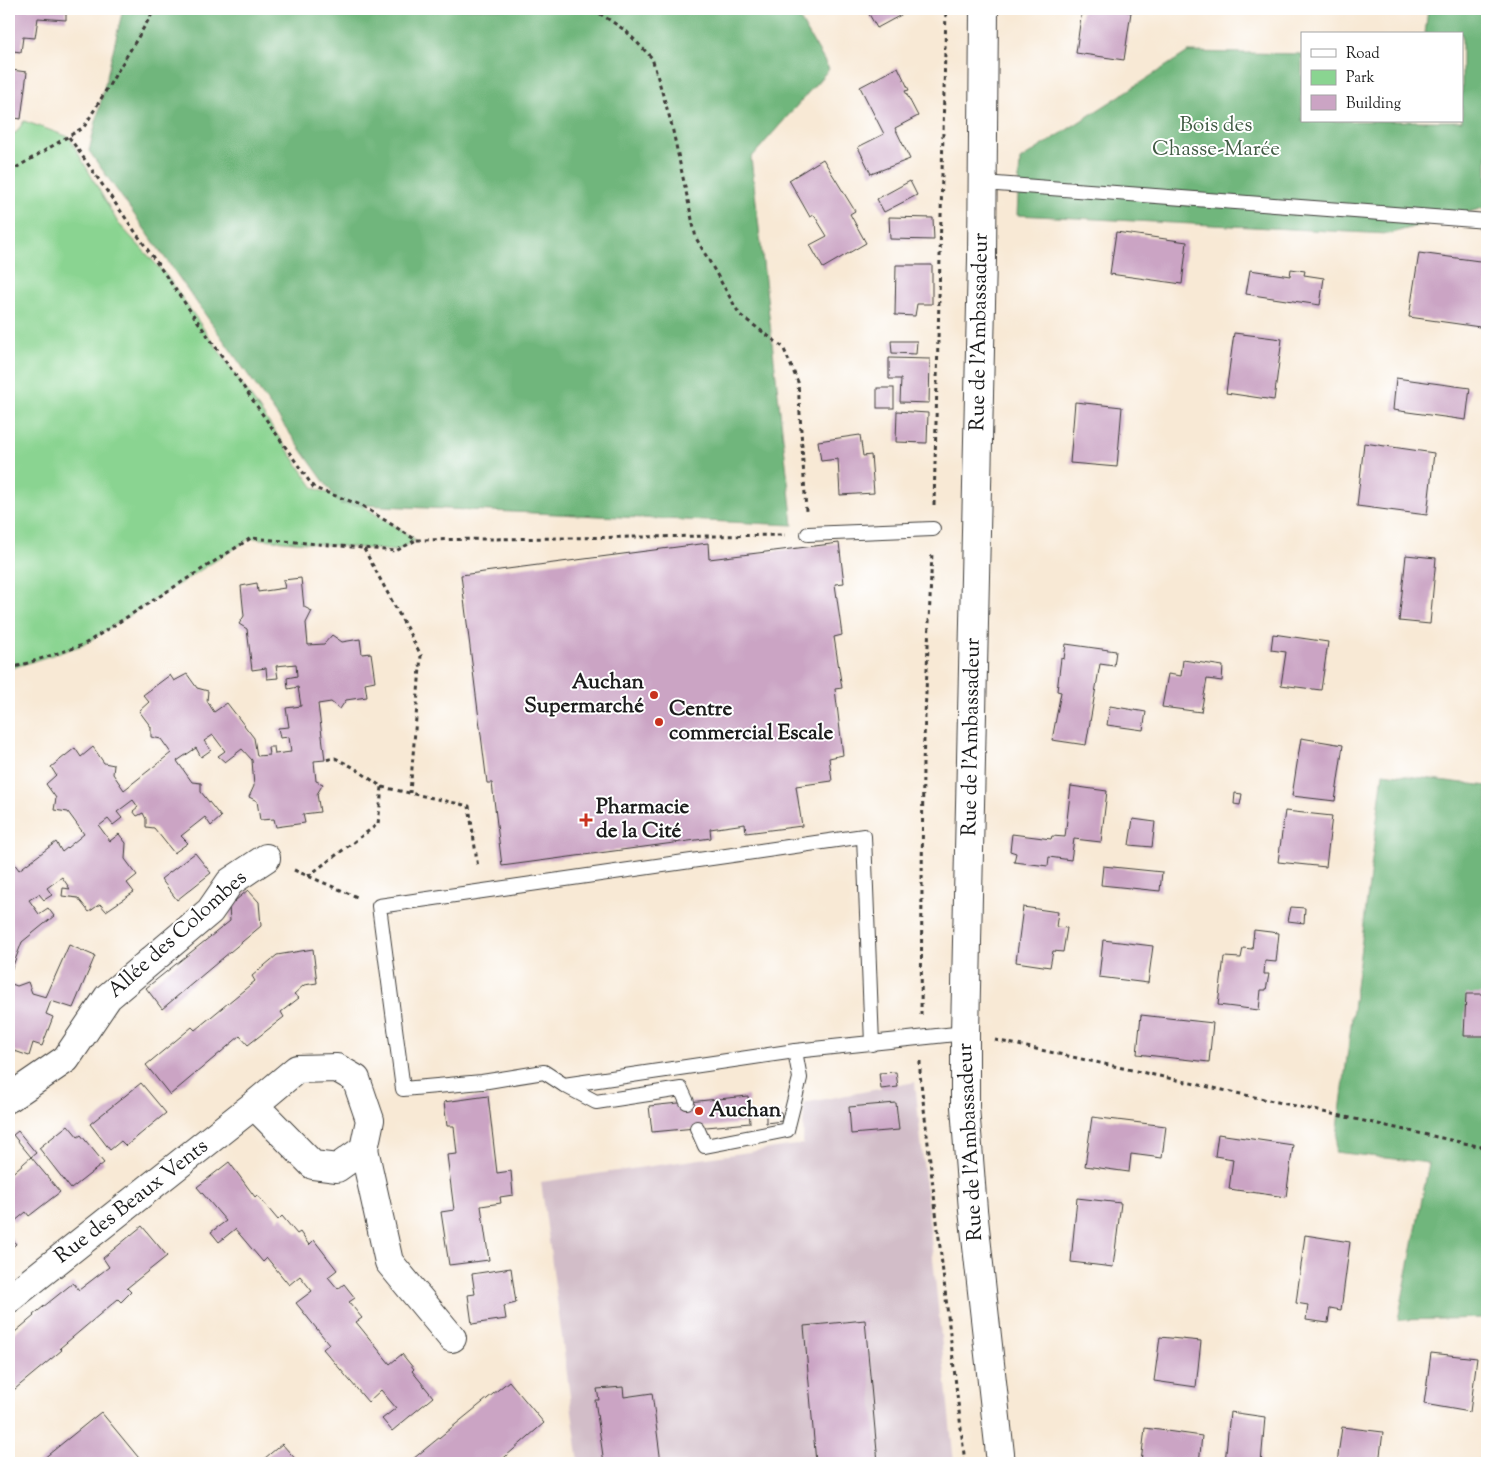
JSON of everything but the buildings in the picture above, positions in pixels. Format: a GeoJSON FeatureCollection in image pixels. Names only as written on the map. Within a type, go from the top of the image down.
{"type":"FeatureCollection","features":[{"type":"Feature","properties":{"kind":"main road","name":"Rue de l'Ambassadeur"},"geometry":{"type":"LineString","coordinates":[[984,9],[983,183],[965,1107],[973,1210],[1001,1463]]}},
{"type":"Feature","properties":{"kind":"main road","name":"Allée des Colombes"},"geometry":{"type":"LineString","coordinates":[[9,1098],[66,1059],[108,997],[210,911],[230,882],[266,858]]}},
{"type":"Feature","properties":{"kind":"main road","name":"Rue des Beaux Vents"},"geometry":{"type":"LineString","coordinates":[[9,1300],[254,1106],[297,1069],[337,1068],[356,1079],[370,1120],[364,1149],[389,1262],[452,1338]]}},
{"type":"Feature","properties":{"kind":"main road"},"geometry":{"type":"LineString","coordinates":[[254,1106],[313,1166],[337,1168],[364,1149]]}},
{"type":"Feature","properties":{"kind":"lane"},"geometry":{"type":"LineString","coordinates":[[983,183],[1487,221]]}},
{"type":"Feature","properties":{"kind":"lane"},"geometry":{"type":"LineString","coordinates":[[808,534],[933,529]]}},
{"type":"Feature","properties":{"kind":"lane"},"geometry":{"type":"LineString","coordinates":[[687,1102],[681,1089],[596,1102],[544,1072],[482,1082],[403,1089],[379,906],[864,836],[872,1044]]}},
{"type":"Feature","properties":{"kind":"lane"},"geometry":{"type":"LineString","coordinates":[[564,1085],[795,1051],[965,1034]]}},
{"type":"Feature","properties":{"kind":"lane"},"geometry":{"type":"LineString","coordinates":[[697,1128],[705,1146],[787,1130],[800,1078],[795,1051]]}},
{"type":"Feature","properties":{"kind":"path"},"geometry":{"type":"LineString","coordinates":[[9,172],[84,127],[155,9]]}},
{"type":"Feature","properties":{"kind":"path"},"geometry":{"type":"LineString","coordinates":[[9,669],[83,645],[251,538],[396,551],[416,540],[808,534],[798,382],[783,347],[740,315],[696,238],[671,122],[652,58],[626,31],[593,9]]}},
{"type":"Feature","properties":{"kind":"path"},"geometry":{"type":"LineString","coordinates":[[946,9],[933,529],[923,763],[920,1074],[965,1463]]}},
{"type":"Feature","properties":{"kind":"path"},"geometry":{"type":"LineString","coordinates":[[69,137],[314,488],[360,505],[416,540]]}},
{"type":"Feature","properties":{"kind":"path"},"geometry":{"type":"LineString","coordinates":[[364,548],[421,655],[410,793]]}},
{"type":"Feature","properties":{"kind":"path"},"geometry":{"type":"LineString","coordinates":[[325,760],[335,758],[353,767],[382,787],[469,806],[481,892]]}},
{"type":"Feature","properties":{"kind":"path"},"geometry":{"type":"LineString","coordinates":[[308,876],[378,824],[382,787]]}},
{"type":"Feature","properties":{"kind":"path"},"geometry":{"type":"LineString","coordinates":[[266,858],[379,906]]}},
{"type":"Feature","properties":{"kind":"path"},"geometry":{"type":"LineString","coordinates":[[965,1034],[1487,1148]]}},
{"type":"Feature","properties":{"kind":"shaded area"},"geometry":{"type":"Polygon","coordinates":[[[915,1082],[954,1463],[579,1463],[541,1182],[803,1144],[804,1103],[915,1082]]]}},
{"type":"Feature","properties":{"kind":"green space"},"geometry":{"type":"Polygon","coordinates":[[[123,9],[794,9],[829,69],[751,158],[793,525],[340,504],[89,151],[123,9]]]}},
{"type":"Feature","properties":{"kind":"green space","name":"Bois des Chasse-Marée"},"geometry":{"type":"Polygon","coordinates":[[[1428,9],[1487,9],[1487,207],[1388,234],[1017,215],[1020,160],[1188,52],[1301,54],[1301,122],[1464,122],[1464,32],[1425,32],[1428,9]]]}},
{"type":"Feature","properties":{"kind":"green space"},"geometry":{"type":"Polygon","coordinates":[[[24,121],[69,137],[118,223],[167,276],[314,488],[361,505],[416,540],[396,551],[251,538],[83,645],[9,669],[9,133],[16,133],[24,121]]]}},
{"type":"Feature","properties":{"kind":"green space"},"geometry":{"type":"Polygon","coordinates":[[[1383,773],[1487,786],[1487,1318],[1398,1320],[1429,1163],[1335,1152],[1383,773]]]}},
{"type":"Feature","properties":{"kind":"place","name":"Auchan Supermarché"},"geometry":{"type":"Point","coordinates":[654,695]}},
{"type":"Feature","properties":{"kind":"place","name":"Centre commercial Escale"},"geometry":{"type":"Point","coordinates":[659,722]}},
{"type":"Feature","properties":{"kind":"place","name":"Pharmacie de la Cité"},"geometry":{"type":"Point","coordinates":[586,820]}},
{"type":"Feature","properties":{"kind":"place","name":"Auchan"},"geometry":{"type":"Point","coordinates":[699,1111]}}]}
